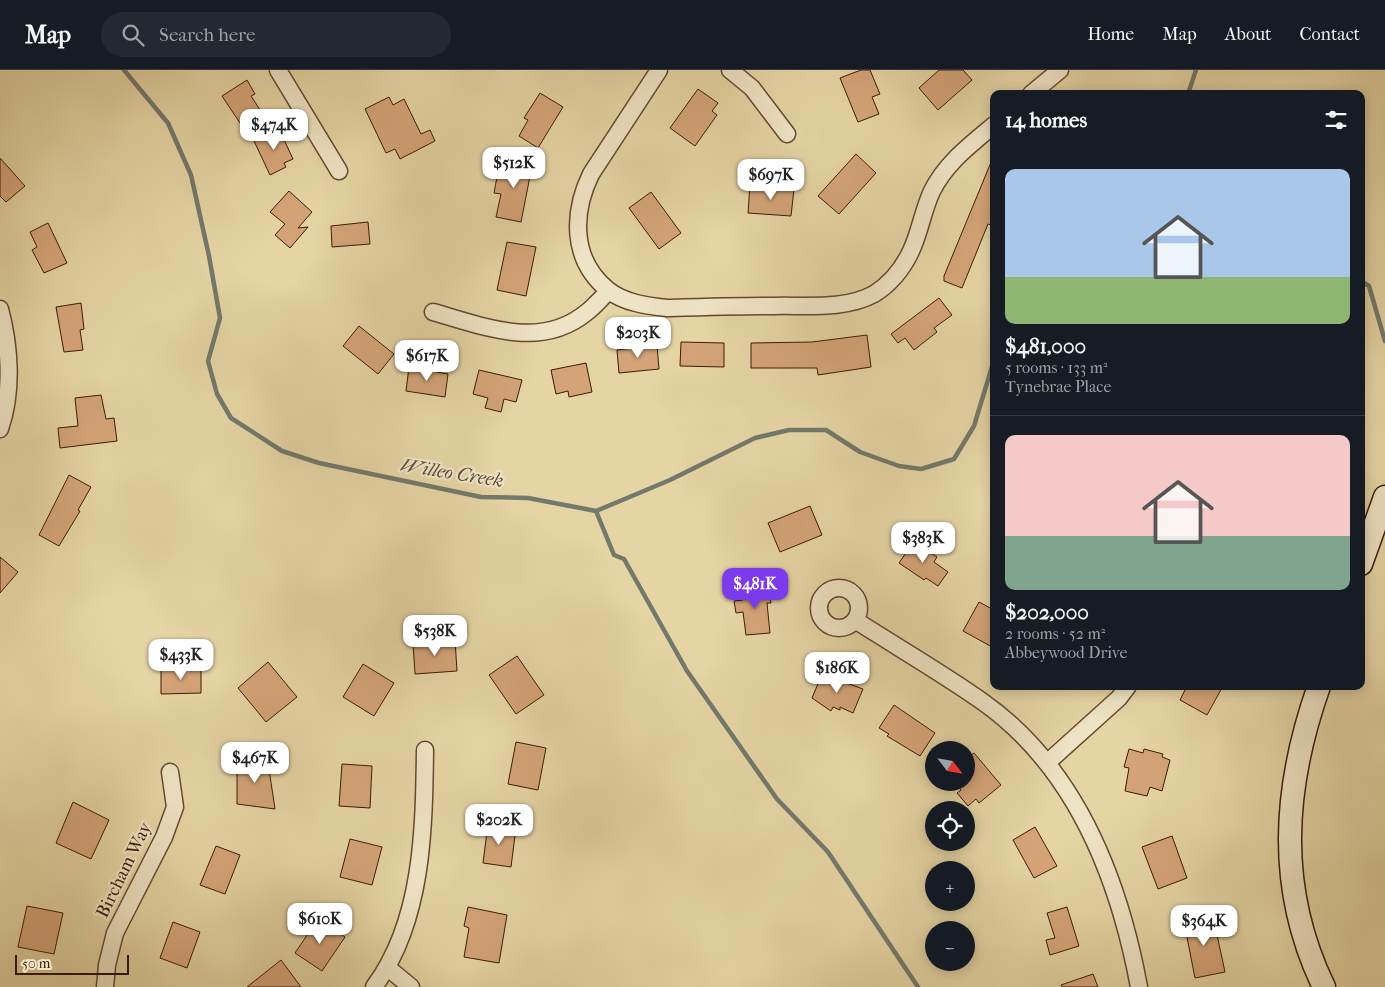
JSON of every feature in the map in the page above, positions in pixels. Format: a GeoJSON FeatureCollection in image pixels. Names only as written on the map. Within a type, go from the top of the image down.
{"type":"FeatureCollection","features":[{"type":"Feature","properties":{"kind":"main road"},"geometry":{"type":"LineString","coordinates":[[1365,553],[1385,497]]}},
{"type":"Feature","properties":{"kind":"main road"},"geometry":{"type":"LineString","coordinates":[[1318,690],[1297,764],[1292,793],[1289,853],[1300,924],[1310,959],[1324,987]]}},
{"type":"Feature","properties":{"kind":"street"},"geometry":{"type":"LineString","coordinates":[[278,70],[339,172]]}},
{"type":"Feature","properties":{"kind":"street"},"geometry":{"type":"LineString","coordinates":[[659,70],[592,174],[579,204],[577,222],[583,252],[589,266],[609,291],[646,305],[667,308],[826,305],[853,302],[874,294],[888,284],[902,268],[940,176],[951,162],[990,128]]}},
{"type":"Feature","properties":{"kind":"street"},"geometry":{"type":"LineString","coordinates":[[730,70],[752,88],[787,134]]}},
{"type":"Feature","properties":{"kind":"street"},"geometry":{"type":"LineString","coordinates":[[1036,90],[1060,70]]}},
{"type":"Feature","properties":{"kind":"street"},"geometry":{"type":"LineString","coordinates":[[433,312],[502,331],[527,334],[546,333],[568,324],[586,313],[609,291]]}},
{"type":"Feature","properties":{"kind":"street"},"geometry":{"type":"LineString","coordinates":[[0,309],[8,358],[8,390],[0,429]]}},
{"type":"Feature","properties":{"kind":"street"},"geometry":{"type":"LineString","coordinates":[[855,620],[984,702],[1048,762],[1078,809],[1106,863],[1122,908],[1139,987]]}},
{"type":"Feature","properties":{"kind":"street"},"geometry":{"type":"LineString","coordinates":[[1048,762],[1119,698],[1125,690]]}},
{"type":"Feature","properties":{"kind":"street"},"geometry":{"type":"LineString","coordinates":[[374,987],[388,968],[402,936],[418,870],[424,812],[425,750]]}},
{"type":"Feature","properties":{"kind":"street","name":"Bircham Way"},"geometry":{"type":"LineString","coordinates":[[105,987],[107,965],[114,934],[164,836],[175,807],[170,772]]}},
{"type":"Feature","properties":{"kind":"street"},"geometry":{"type":"LineString","coordinates":[[388,968],[411,987]]}},
{"type":"Feature","properties":{"kind":"building"},"geometry":{"type":"Polygon","coordinates":[[[861,70],[870,70],[880,94],[872,97],[879,114],[858,122],[840,78],[861,70]]]}},
{"type":"Feature","properties":{"kind":"building"},"geometry":{"type":"Polygon","coordinates":[[[939,70],[963,70],[972,80],[938,110],[919,88],[939,70]]]}},
{"type":"Feature","properties":{"kind":"building"},"geometry":{"type":"Polygon","coordinates":[[[247,80],[255,94],[251,96],[262,113],[242,126],[222,96],[247,80]]]}},
{"type":"Feature","properties":{"kind":"building"},"geometry":{"type":"Polygon","coordinates":[[[698,89],[718,103],[712,111],[717,115],[695,146],[670,128],[698,89]]]}},
{"type":"Feature","properties":{"kind":"building"},"geometry":{"type":"Polygon","coordinates":[[[540,93],[563,107],[538,148],[519,136],[528,120],[524,118],[540,93]]]}},
{"type":"Feature","properties":{"kind":"building"},"geometry":{"type":"Polygon","coordinates":[[[389,97],[393,105],[404,99],[421,134],[430,130],[435,141],[400,159],[395,149],[386,153],[365,109],[389,97]]]}},
{"type":"Feature","properties":{"kind":"building"},"geometry":{"type":"Polygon","coordinates":[[[279,129],[293,159],[284,163],[286,167],[270,175],[254,141],[279,129]]]}},
{"type":"Feature","properties":{"kind":"building"},"geometry":{"type":"Polygon","coordinates":[[[856,154],[876,173],[839,214],[818,196],[856,154]]]}},
{"type":"Feature","properties":{"kind":"building"},"geometry":{"type":"Polygon","coordinates":[[[510,156],[533,161],[521,222],[496,217],[501,194],[494,193],[497,177],[506,178],[510,156]]]}},
{"type":"Feature","properties":{"kind":"building"},"geometry":{"type":"Polygon","coordinates":[[[0,158],[25,186],[6,202],[0,196],[0,158]]]}},
{"type":"Feature","properties":{"kind":"building"},"geometry":{"type":"Polygon","coordinates":[[[990,165],[990,225],[988,224],[962,288],[944,281],[944,276],[990,165]]]}},
{"type":"Feature","properties":{"kind":"building"},"geometry":{"type":"Polygon","coordinates":[[[750,185],[794,189],[791,216],[748,213],[750,185]]]}},
{"type":"Feature","properties":{"kind":"building"},"geometry":{"type":"Polygon","coordinates":[[[289,191],[312,212],[298,228],[308,227],[290,248],[275,235],[285,224],[270,212],[289,191]]]}},
{"type":"Feature","properties":{"kind":"building"},"geometry":{"type":"Polygon","coordinates":[[[651,192],[681,233],[659,249],[629,208],[651,192]]]}},
{"type":"Feature","properties":{"kind":"building"},"geometry":{"type":"Polygon","coordinates":[[[368,222],[370,244],[332,247],[331,226],[368,222]]]}},
{"type":"Feature","properties":{"kind":"building"},"geometry":{"type":"Polygon","coordinates":[[[48,223],[67,263],[44,273],[32,250],[37,247],[30,232],[48,223]]]}},
{"type":"Feature","properties":{"kind":"building"},"geometry":{"type":"Polygon","coordinates":[[[507,242],[536,247],[526,296],[497,290],[507,242]]]}},
{"type":"Feature","properties":{"kind":"building"},"geometry":{"type":"Polygon","coordinates":[[[939,298],[952,315],[934,328],[937,332],[914,350],[905,338],[898,343],[891,334],[939,298]]]}},
{"type":"Feature","properties":{"kind":"building"},"geometry":{"type":"Polygon","coordinates":[[[81,303],[84,329],[80,330],[83,350],[64,352],[56,307],[81,303]]]}},
{"type":"Feature","properties":{"kind":"building"},"geometry":{"type":"Polygon","coordinates":[[[359,326],[394,354],[378,374],[343,346],[359,326]]]}},
{"type":"Feature","properties":{"kind":"building"},"geometry":{"type":"Polygon","coordinates":[[[867,335],[871,367],[818,375],[817,368],[751,368],[751,343],[812,342],[867,335]]]}},
{"type":"Feature","properties":{"kind":"building"},"geometry":{"type":"Polygon","coordinates":[[[681,342],[724,343],[724,367],[680,366],[681,342]]]}},
{"type":"Feature","properties":{"kind":"building"},"geometry":{"type":"Polygon","coordinates":[[[657,345],[659,369],[619,373],[617,350],[657,345]]]}},
{"type":"Feature","properties":{"kind":"building"},"geometry":{"type":"Polygon","coordinates":[[[586,363],[592,392],[569,397],[568,391],[556,394],[551,370],[586,363]]]}},
{"type":"Feature","properties":{"kind":"building"},"geometry":{"type":"Polygon","coordinates":[[[409,367],[448,374],[445,397],[406,391],[409,367]]]}},
{"type":"Feature","properties":{"kind":"building"},"geometry":{"type":"Polygon","coordinates":[[[479,370],[522,380],[516,402],[504,399],[501,412],[485,408],[488,398],[473,394],[479,370]]]}},
{"type":"Feature","properties":{"kind":"building"},"geometry":{"type":"Polygon","coordinates":[[[101,395],[106,419],[114,418],[117,441],[60,448],[58,428],[78,426],[75,398],[101,395]]]}},
{"type":"Feature","properties":{"kind":"building"},"geometry":{"type":"Polygon","coordinates":[[[69,475],[91,487],[78,510],[80,511],[59,546],[39,535],[69,475]]]}},
{"type":"Feature","properties":{"kind":"building"},"geometry":{"type":"Polygon","coordinates":[[[810,506],[822,535],[780,552],[768,523],[810,506]]]}},
{"type":"Feature","properties":{"kind":"building"},"geometry":{"type":"Polygon","coordinates":[[[914,541],[937,557],[934,562],[948,572],[938,586],[926,578],[924,580],[899,563],[914,541]]]}},
{"type":"Feature","properties":{"kind":"building"},"geometry":{"type":"Polygon","coordinates":[[[0,557],[18,572],[0,593],[0,557]]]}},
{"type":"Feature","properties":{"kind":"building"},"geometry":{"type":"Polygon","coordinates":[[[769,587],[771,603],[767,603],[770,633],[746,635],[743,612],[736,613],[734,601],[743,600],[742,590],[769,587]]]}},
{"type":"Feature","properties":{"kind":"building"},"geometry":{"type":"Polygon","coordinates":[[[979,602],[990,608],[990,646],[963,631],[979,602]]]}},
{"type":"Feature","properties":{"kind":"building"},"geometry":{"type":"Polygon","coordinates":[[[455,640],[457,671],[415,674],[413,643],[455,640]]]}},
{"type":"Feature","properties":{"kind":"building"},"geometry":{"type":"Polygon","coordinates":[[[517,656],[544,695],[516,714],[489,675],[517,656]]]}},
{"type":"Feature","properties":{"kind":"building"},"geometry":{"type":"Polygon","coordinates":[[[268,662],[297,697],[266,722],[238,688],[268,662]]]}},
{"type":"Feature","properties":{"kind":"building"},"geometry":{"type":"Polygon","coordinates":[[[363,664],[394,683],[374,716],[343,697],[363,664]]]}},
{"type":"Feature","properties":{"kind":"building"},"geometry":{"type":"Polygon","coordinates":[[[201,668],[201,693],[161,694],[161,669],[201,668]]]}},
{"type":"Feature","properties":{"kind":"building"},"geometry":{"type":"Polygon","coordinates":[[[822,674],[863,689],[853,713],[840,707],[840,710],[833,707],[831,711],[812,698],[822,674]]]}},
{"type":"Feature","properties":{"kind":"building"},"geometry":{"type":"Polygon","coordinates":[[[1185,690],[1221,690],[1207,715],[1180,700],[1185,690]]]}},
{"type":"Feature","properties":{"kind":"building"},"geometry":{"type":"Polygon","coordinates":[[[894,705],[935,733],[930,741],[925,741],[925,748],[920,756],[887,736],[889,734],[879,728],[894,705]]]}},
{"type":"Feature","properties":{"kind":"building"},"geometry":{"type":"Polygon","coordinates":[[[516,742],[546,748],[538,790],[508,784],[516,742]]]}},
{"type":"Feature","properties":{"kind":"building"},"geometry":{"type":"Polygon","coordinates":[[[1129,749],[1143,753],[1144,749],[1163,754],[1162,757],[1170,760],[1162,791],[1150,787],[1147,796],[1125,791],[1129,768],[1124,767],[1129,749]]]}},
{"type":"Feature","properties":{"kind":"building"},"geometry":{"type":"Polygon","coordinates":[[[975,754],[1001,785],[979,803],[976,799],[974,801],[964,801],[957,793],[960,791],[975,791],[975,754]]]}},
{"type":"Feature","properties":{"kind":"building"},"geometry":{"type":"Polygon","coordinates":[[[267,756],[275,809],[237,804],[237,763],[267,756]]]}},
{"type":"Feature","properties":{"kind":"building"},"geometry":{"type":"Polygon","coordinates":[[[342,764],[372,766],[370,808],[339,806],[342,764]]]}},
{"type":"Feature","properties":{"kind":"building"},"geometry":{"type":"Polygon","coordinates":[[[73,802],[109,820],[91,859],[56,843],[73,802]]]}},
{"type":"Feature","properties":{"kind":"building"},"geometry":{"type":"Polygon","coordinates":[[[488,824],[516,828],[511,867],[483,863],[488,824]]]}},
{"type":"Feature","properties":{"kind":"building"},"geometry":{"type":"Polygon","coordinates":[[[1035,827],[1057,866],[1034,878],[1013,840],[1035,827]]]}},
{"type":"Feature","properties":{"kind":"building"},"geometry":{"type":"Polygon","coordinates":[[[1172,836],[1187,878],[1158,889],[1142,847],[1172,836]]]}},
{"type":"Feature","properties":{"kind":"building"},"geometry":{"type":"Polygon","coordinates":[[[350,839],[382,847],[372,885],[340,877],[350,839]]]}},
{"type":"Feature","properties":{"kind":"building"},"geometry":{"type":"Polygon","coordinates":[[[216,846],[240,855],[225,894],[200,885],[216,846]]]}},
{"type":"Feature","properties":{"kind":"building"},"geometry":{"type":"Polygon","coordinates":[[[27,906],[63,913],[54,954],[18,947],[27,906]]]}},
{"type":"Feature","properties":{"kind":"building"},"geometry":{"type":"Polygon","coordinates":[[[468,907],[507,915],[499,963],[464,957],[469,928],[464,926],[468,907]]]}},
{"type":"Feature","properties":{"kind":"building"},"geometry":{"type":"Polygon","coordinates":[[[1067,907],[1079,946],[1050,955],[1046,940],[1055,938],[1047,913],[1067,907]]]}},
{"type":"Feature","properties":{"kind":"building"},"geometry":{"type":"Polygon","coordinates":[[[1213,916],[1225,972],[1195,978],[1184,922],[1213,916]]]}},
{"type":"Feature","properties":{"kind":"building"},"geometry":{"type":"Polygon","coordinates":[[[318,919],[345,937],[322,971],[295,953],[318,919]]]}},
{"type":"Feature","properties":{"kind":"building"},"geometry":{"type":"Polygon","coordinates":[[[173,922],[200,932],[187,968],[160,958],[173,922]]]}},
{"type":"Feature","properties":{"kind":"building"},"geometry":{"type":"Polygon","coordinates":[[[281,960],[301,987],[247,987],[281,960]]]}},
{"type":"Feature","properties":{"kind":"building"},"geometry":{"type":"Polygon","coordinates":[[[1093,974],[1098,987],[1062,987],[1061,985],[1093,974]]]}},
{"type":"Feature","properties":{"kind":"waterway","name":"Willeo Creek"},"geometry":{"type":"LineString","coordinates":[[124,70],[168,123],[191,175],[209,256],[220,318],[208,361],[217,394],[231,418],[282,451],[319,463],[481,497],[528,498],[596,511],[670,480],[755,438],[789,430],[826,430],[860,452],[899,466],[921,469],[954,459],[974,426],[990,373]]}},
{"type":"Feature","properties":{"kind":"waterway"},"geometry":{"type":"LineString","coordinates":[[1189,90],[1196,70]]}},
{"type":"Feature","properties":{"kind":"waterway","name":"Willeo Creek"},"geometry":{"type":"LineString","coordinates":[[1365,284],[1369,286],[1385,341]]}},
{"type":"Feature","properties":{"kind":"waterway"},"geometry":{"type":"LineString","coordinates":[[596,511],[614,555],[624,559],[687,671],[777,799],[828,852],[918,987]]}}]}
